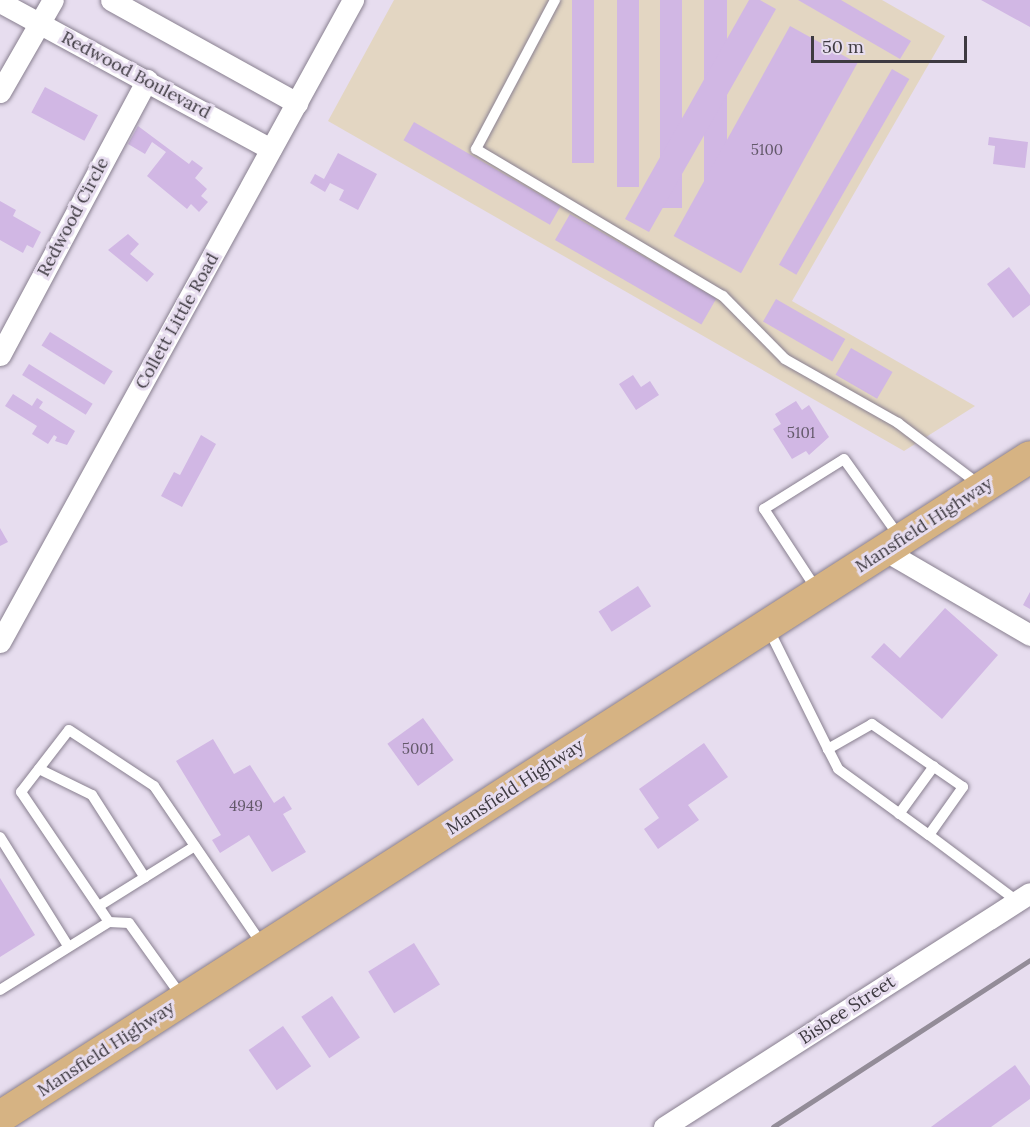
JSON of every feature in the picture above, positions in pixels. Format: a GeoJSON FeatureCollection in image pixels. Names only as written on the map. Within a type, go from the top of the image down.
{"type":"FeatureCollection","features":[{"type":"Feature","properties":{"kind":"main road","name":"Mansfield Highway"},"geometry":{"type":"LineString","coordinates":[[0,1117],[1029,459]]}},
{"type":"Feature","properties":{"kind":"street"},"geometry":{"type":"LineString","coordinates":[[0,92],[53,0]]}},
{"type":"Feature","properties":{"kind":"street"},"geometry":{"type":"LineString","coordinates":[[111,0],[297,103]]}},
{"type":"Feature","properties":{"kind":"street","name":"Collett Little Road"},"geometry":{"type":"LineString","coordinates":[[0,642],[353,0]]}},
{"type":"Feature","properties":{"kind":"street","name":"Redwood Boulevard"},"geometry":{"type":"LineString","coordinates":[[0,2],[271,149]]}},
{"type":"Feature","properties":{"kind":"street","name":"Redwood Circle"},"geometry":{"type":"LineString","coordinates":[[0,355],[147,80]]}},
{"type":"Feature","properties":{"kind":"street"},"geometry":{"type":"LineString","coordinates":[[893,545],[1030,635]]}},
{"type":"Feature","properties":{"kind":"street","name":"Bisbee Street"},"geometry":{"type":"LineString","coordinates":[[664,1127],[1023,897]]}},
{"type":"Feature","properties":{"kind":"lane"},"geometry":{"type":"LineString","coordinates":[[555,0],[476,149],[723,296],[785,359],[898,423],[983,487]]}},
{"type":"Feature","properties":{"kind":"lane"},"geometry":{"type":"LineString","coordinates":[[819,592],[764,509],[844,459],[893,545]]}},
{"type":"Feature","properties":{"kind":"lane"},"geometry":{"type":"LineString","coordinates":[[767,625],[838,770],[929,835],[1023,897]]}},
{"type":"Feature","properties":{"kind":"lane"},"geometry":{"type":"LineString","coordinates":[[828,749],[872,724],[963,787],[929,835]]}},
{"type":"Feature","properties":{"kind":"lane"},"geometry":{"type":"LineString","coordinates":[[109,922],[21,792],[69,730],[154,786],[264,948]]}},
{"type":"Feature","properties":{"kind":"lane"},"geometry":{"type":"LineString","coordinates":[[899,814],[934,766]]}},
{"type":"Feature","properties":{"kind":"lane"},"geometry":{"type":"LineString","coordinates":[[39,769],[92,795],[145,878]]}},
{"type":"Feature","properties":{"kind":"lane"},"geometry":{"type":"LineString","coordinates":[[0,837],[68,946]]}},
{"type":"Feature","properties":{"kind":"lane"},"geometry":{"type":"LineString","coordinates":[[99,906],[195,846]]}},
{"type":"Feature","properties":{"kind":"lane"},"geometry":{"type":"LineString","coordinates":[[0,990],[109,922],[129,923],[184,999]]}},
{"type":"Feature","properties":{"kind":"shaded area"},"geometry":{"type":"Polygon","coordinates":[[[394,0],[882,0],[945,36],[792,301],[975,406],[904,451],[328,121],[394,0]]]}},
{"type":"Feature","properties":{"kind":"building"},"geometry":{"type":"Polygon","coordinates":[[[572,0],[594,0],[594,163],[572,163],[572,0]]]}},
{"type":"Feature","properties":{"kind":"building"},"geometry":{"type":"Polygon","coordinates":[[[617,0],[639,0],[639,187],[617,187],[617,0]]]}},
{"type":"Feature","properties":{"kind":"building"},"geometry":{"type":"Polygon","coordinates":[[[660,0],[682,0],[682,208],[660,208],[660,0]]]}},
{"type":"Feature","properties":{"kind":"building"},"geometry":{"type":"Polygon","coordinates":[[[704,0],[727,0],[727,229],[704,229],[704,0]]]}},
{"type":"Feature","properties":{"kind":"building"},"geometry":{"type":"Polygon","coordinates":[[[749,0],[760,0],[776,9],[649,232],[625,219],[749,0]]]}},
{"type":"Feature","properties":{"kind":"building"},"geometry":{"type":"Polygon","coordinates":[[[798,0],[841,0],[911,41],[900,59],[798,0]]]}},
{"type":"Feature","properties":{"kind":"building"},"geometry":{"type":"Polygon","coordinates":[[[981,0],[1030,0],[1030,27],[981,0]]]}},
{"type":"Feature","properties":{"kind":"building"},"geometry":{"type":"Polygon","coordinates":[[[790,26],[857,63],[741,273],[674,236],[790,26]]]}},
{"type":"Feature","properties":{"kind":"building"},"geometry":{"type":"Polygon","coordinates":[[[892,69],[909,79],[796,275],[779,265],[892,69]]]}},
{"type":"Feature","properties":{"kind":"building"},"geometry":{"type":"Polygon","coordinates":[[[45,87],[98,115],[84,141],[31,113],[45,87]]]}},
{"type":"Feature","properties":{"kind":"building"},"geometry":{"type":"Polygon","coordinates":[[[414,122],[560,206],[550,225],[404,140],[414,122]]]}},
{"type":"Feature","properties":{"kind":"building"},"geometry":{"type":"Polygon","coordinates":[[[138,126],[189,164],[192,160],[203,168],[195,178],[207,189],[201,196],[208,202],[199,212],[191,204],[187,209],[147,176],[166,152],[152,142],[145,154],[128,144],[138,126]]]}},
{"type":"Feature","properties":{"kind":"building"},"geometry":{"type":"Polygon","coordinates":[[[989,137],[1028,142],[1025,168],[993,164],[995,146],[988,145],[989,137]]]}},
{"type":"Feature","properties":{"kind":"building"},"geometry":{"type":"Polygon","coordinates":[[[338,153],[377,174],[358,210],[339,200],[344,190],[330,183],[325,192],[310,183],[315,174],[324,179],[338,153]]]}},
{"type":"Feature","properties":{"kind":"building"},"geometry":{"type":"Polygon","coordinates":[[[0,201],[16,210],[13,216],[41,232],[33,248],[27,245],[23,253],[0,240],[0,201]]]}},
{"type":"Feature","properties":{"kind":"building"},"geometry":{"type":"Polygon","coordinates":[[[570,214],[716,298],[701,324],[555,240],[570,214]]]}},
{"type":"Feature","properties":{"kind":"building"},"geometry":{"type":"Polygon","coordinates":[[[128,234],[139,244],[130,254],[154,274],[147,282],[108,250],[128,234]]]}},
{"type":"Feature","properties":{"kind":"building"},"geometry":{"type":"Polygon","coordinates":[[[1009,267],[1030,295],[1030,305],[1013,318],[987,284],[1009,267]]]}},
{"type":"Feature","properties":{"kind":"building"},"geometry":{"type":"Polygon","coordinates":[[[776,299],[845,339],[832,362],[763,322],[776,299]]]}},
{"type":"Feature","properties":{"kind":"building"},"geometry":{"type":"Polygon","coordinates":[[[50,332],[113,371],[104,385],[42,346],[50,332]]]}},
{"type":"Feature","properties":{"kind":"building"},"geometry":{"type":"Polygon","coordinates":[[[851,348],[893,372],[877,399],[836,375],[851,348]]]}},
{"type":"Feature","properties":{"kind":"building"},"geometry":{"type":"Polygon","coordinates":[[[29,364],[93,404],[86,415],[22,375],[29,364]]]}},
{"type":"Feature","properties":{"kind":"building"},"geometry":{"type":"Polygon","coordinates":[[[633,375],[641,387],[650,381],[659,395],[636,410],[619,384],[633,375]]]}},
{"type":"Feature","properties":{"kind":"building"},"geometry":{"type":"Polygon","coordinates":[[[13,394],[32,406],[37,398],[43,402],[39,408],[75,431],[67,445],[55,441],[57,437],[54,435],[48,444],[32,434],[37,426],[5,406],[13,394]]]}},
{"type":"Feature","properties":{"kind":"building"},"geometry":{"type":"Polygon","coordinates":[[[796,401],[802,410],[809,405],[829,437],[809,455],[806,451],[792,459],[773,429],[781,424],[775,414],[796,401]]]}},
{"type":"Feature","properties":{"kind":"building"},"geometry":{"type":"Polygon","coordinates":[[[201,435],[216,444],[182,507],[161,496],[174,472],[180,475],[201,435]]]}},
{"type":"Feature","properties":{"kind":"building"},"geometry":{"type":"Polygon","coordinates":[[[0,528],[8,542],[0,546],[0,528]]]}},
{"type":"Feature","properties":{"kind":"building"},"geometry":{"type":"Polygon","coordinates":[[[638,586],[651,606],[612,632],[599,612],[638,586]]]}},
{"type":"Feature","properties":{"kind":"building"},"geometry":{"type":"Polygon","coordinates":[[[1030,592],[1030,609],[1023,605],[1030,592]]]}},
{"type":"Feature","properties":{"kind":"building"},"geometry":{"type":"Polygon","coordinates":[[[945,608],[998,655],[942,719],[871,657],[884,643],[900,658],[945,608]]]}},
{"type":"Feature","properties":{"kind":"building"},"geometry":{"type":"Polygon","coordinates":[[[423,718],[454,760],[418,786],[387,744],[423,718]]]}},
{"type":"Feature","properties":{"kind":"building"},"geometry":{"type":"Polygon","coordinates":[[[213,739],[234,774],[250,765],[274,803],[284,796],[292,809],[283,814],[306,852],[272,872],[249,835],[220,853],[212,840],[221,835],[176,761],[213,739]]]}},
{"type":"Feature","properties":{"kind":"building"},"geometry":{"type":"Polygon","coordinates":[[[704,743],[728,777],[688,805],[699,820],[658,849],[644,829],[659,818],[639,789],[704,743]]]}},
{"type":"Feature","properties":{"kind":"building"},"geometry":{"type":"Polygon","coordinates":[[[0,878],[35,935],[0,957],[0,878]]]}},
{"type":"Feature","properties":{"kind":"building"},"geometry":{"type":"Polygon","coordinates":[[[414,943],[440,985],[394,1013],[368,972],[414,943]]]}},
{"type":"Feature","properties":{"kind":"building"},"geometry":{"type":"Polygon","coordinates":[[[332,996],[360,1037],[329,1058],[301,1017],[332,996]]]}},
{"type":"Feature","properties":{"kind":"building"},"geometry":{"type":"Polygon","coordinates":[[[283,1026],[311,1066],[277,1090],[249,1050],[283,1026]]]}},
{"type":"Feature","properties":{"kind":"building"},"geometry":{"type":"Polygon","coordinates":[[[1015,1065],[1030,1086],[1030,1099],[991,1127],[931,1127],[1015,1065]]]}},
{"type":"Feature","properties":{"kind":"railway"},"geometry":{"type":"LineString","coordinates":[[773,1127],[1030,960]]}}]}
